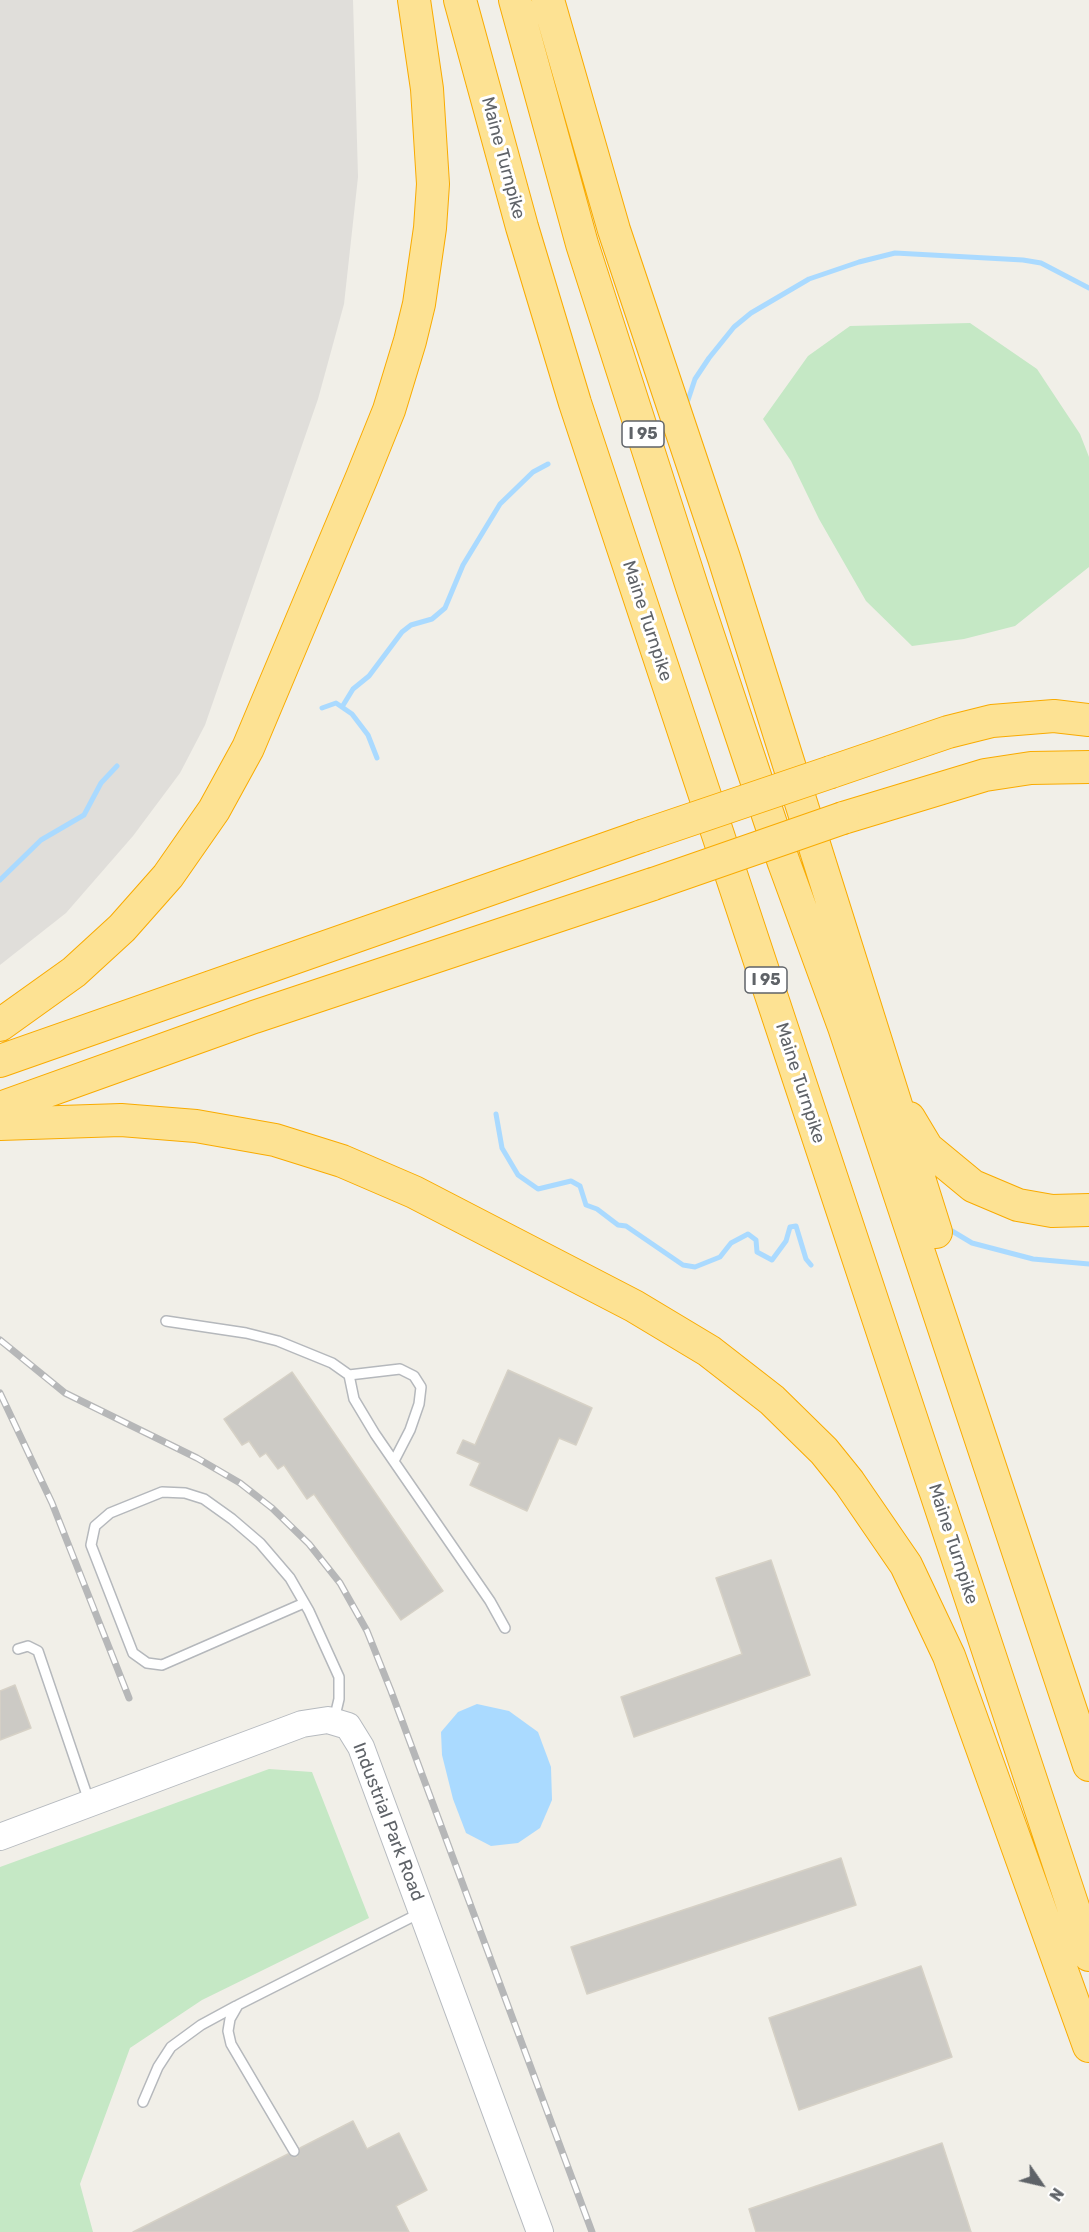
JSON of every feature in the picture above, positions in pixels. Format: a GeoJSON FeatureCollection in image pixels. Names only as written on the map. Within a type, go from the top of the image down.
{"type":"FeatureCollection","features":[{"type":"Feature","properties":{"kind":"highway"},"geometry":{"type":"LineString","coordinates":[[0,1024],[74,972],[122,928],[168,876],[214,810],[248,748],[362,477],[388,410],[410,341],[419,304],[430,228],[433,184],[427,89],[414,0]]}},
{"type":"Feature","properties":{"kind":"highway","name":"Maine Turnpike"},"geometry":{"type":"LineString","coordinates":[[460,0],[522,227],[575,403],[1089,1955]]}},
{"type":"Feature","properties":{"kind":"highway","name":"I 95"},"geometry":{"type":"LineString","coordinates":[[514,0],[582,244],[697,601],[784,863],[844,1027],[1089,1765]]}},
{"type":"Feature","properties":{"kind":"highway"},"geometry":{"type":"LineString","coordinates":[[548,0],[614,230],[678,418],[885,1078],[1089,1701]]}},
{"type":"Feature","properties":{"kind":"highway"},"geometry":{"type":"LineString","coordinates":[[0,1061],[642,836],[948,732],[992,721],[1054,716],[1089,720]]}},
{"type":"Feature","properties":{"kind":"highway"},"geometry":{"type":"LineString","coordinates":[[0,1108],[254,1017],[843,818],[986,775],[1031,768],[1089,767]]}},
{"type":"Feature","properties":{"kind":"highway"},"geometry":{"type":"LineString","coordinates":[[885,1078],[927,1148],[973,1186],[1026,1206],[1052,1211],[1089,1210]]}},
{"type":"Feature","properties":{"kind":"highway"},"geometry":{"type":"LineString","coordinates":[[0,1124],[122,1120],[196,1126],[274,1140],[342,1161],[414,1192],[634,1306],[709,1351],[772,1400],[824,1451],[849,1482],[906,1565],[949,1656],[1089,2046]]}},
{"type":"Feature","properties":{"kind":"street"},"geometry":{"type":"LineString","coordinates":[[0,1837],[302,1724],[334,1720]]}},
{"type":"Feature","properties":{"kind":"street","name":"Industrial Park Road"},"geometry":{"type":"LineString","coordinates":[[334,1720],[348,1726],[361,1747],[540,2232]]}},
{"type":"Feature","properties":{"kind":"lane"},"geometry":{"type":"LineString","coordinates":[[166,1321],[246,1333],[278,1341],[332,1363],[349,1375],[399,1369],[414,1376],[421,1387],[419,1404],[410,1430],[394,1461]]}},
{"type":"Feature","properties":{"kind":"lane"},"geometry":{"type":"LineString","coordinates":[[349,1375],[354,1399],[490,1601],[504,1628]]}},
{"type":"Feature","properties":{"kind":"lane"},"geometry":{"type":"LineString","coordinates":[[304,1603],[162,1665],[147,1663],[133,1653],[91,1545],[95,1526],[111,1513],[162,1492],[185,1493],[204,1499],[260,1543],[290,1578],[304,1603],[339,1677],[339,1700],[334,1720]]}},
{"type":"Feature","properties":{"kind":"lane"},"geometry":{"type":"LineString","coordinates":[[18,1649],[28,1646],[38,1651],[90,1803]]}},
{"type":"Feature","properties":{"kind":"lane"},"geometry":{"type":"LineString","coordinates":[[143,2102],[158,2067],[171,2047],[201,2025],[238,2005],[322,1967],[422,1912]]}},
{"type":"Feature","properties":{"kind":"lane"},"geometry":{"type":"LineString","coordinates":[[238,2005],[230,2019],[228,2031],[231,2044],[294,2151]]}},
{"type":"Feature","properties":{"kind":"shaded area"},"geometry":{"type":"Polygon","coordinates":[[[0,0],[353,0],[358,177],[344,304],[318,399],[205,725],[180,773],[133,836],[66,913],[0,965],[0,0]]]}},
{"type":"Feature","properties":{"kind":"green space"},"geometry":{"type":"Polygon","coordinates":[[[970,323],[1037,369],[1080,434],[1089,457],[1089,567],[1015,626],[964,639],[912,646],[866,601],[819,519],[791,461],[763,419],[808,356],[850,326],[970,323]]]}},
{"type":"Feature","properties":{"kind":"green space"},"geometry":{"type":"Polygon","coordinates":[[[269,1769],[312,1772],[369,1918],[202,2000],[130,2048],[80,2184],[93,2232],[0,2232],[0,1867],[269,1769]]]}},
{"type":"Feature","properties":{"kind":"water"},"geometry":{"type":"Polygon","coordinates":[[[477,1704],[509,1711],[538,1732],[551,1767],[552,1800],[540,1828],[518,1843],[491,1846],[466,1833],[453,1799],[442,1755],[441,1732],[458,1712],[477,1704]]]}},
{"type":"Feature","properties":{"kind":"building"},"geometry":{"type":"Polygon","coordinates":[[[508,1370],[592,1408],[576,1445],[559,1438],[527,1511],[470,1485],[480,1463],[457,1453],[463,1440],[475,1445],[508,1370]]]}},
{"type":"Feature","properties":{"kind":"building"},"geometry":{"type":"Polygon","coordinates":[[[292,1372],[443,1591],[401,1620],[314,1494],[307,1499],[284,1465],[278,1469],[266,1453],[260,1457],[249,1441],[242,1445],[224,1419],[292,1372]]]}},
{"type":"Feature","properties":{"kind":"building"},"geometry":{"type":"Polygon","coordinates":[[[771,1560],[810,1675],[634,1737],[621,1697],[742,1654],[716,1578],[771,1560]]]}},
{"type":"Feature","properties":{"kind":"building"},"geometry":{"type":"Polygon","coordinates":[[[15,1685],[31,1728],[0,1740],[0,1691],[15,1685]]]}},
{"type":"Feature","properties":{"kind":"building"},"geometry":{"type":"Polygon","coordinates":[[[841,1858],[856,1905],[587,1994],[571,1947],[841,1858]]]}},
{"type":"Feature","properties":{"kind":"building"},"geometry":{"type":"Polygon","coordinates":[[[921,1966],[952,2057],[799,2110],[769,2018],[921,1966]]]}},
{"type":"Feature","properties":{"kind":"building"},"geometry":{"type":"Polygon","coordinates":[[[353,2121],[367,2149],[399,2133],[427,2190],[396,2206],[409,2232],[133,2232],[288,2154],[297,2157],[300,2148],[353,2121]]]}},
{"type":"Feature","properties":{"kind":"building"},"geometry":{"type":"Polygon","coordinates":[[[942,2143],[971,2232],[756,2232],[749,2209],[942,2143]]]}},
{"type":"Feature","properties":{"kind":"waterway"},"geometry":{"type":"LineString","coordinates":[[688,400],[695,379],[709,358],[734,327],[751,313],[809,279],[859,262],[895,253],[1023,260],[1041,263],[1089,288]]}},
{"type":"Feature","properties":{"kind":"waterway"},"geometry":{"type":"LineString","coordinates":[[342,707],[353,689],[369,676],[402,632],[411,625],[432,619],[445,608],[463,565],[500,504],[533,472],[548,464]]}},
{"type":"Feature","properties":{"kind":"waterway"},"geometry":{"type":"LineString","coordinates":[[322,708],[336,703],[352,714],[368,735],[377,758]]}},
{"type":"Feature","properties":{"kind":"waterway"},"geometry":{"type":"LineString","coordinates":[[0,880],[41,840],[84,815],[101,783],[117,766]]}},
{"type":"Feature","properties":{"kind":"waterway"},"geometry":{"type":"LineString","coordinates":[[496,1114],[502,1148],[518,1175],[538,1189],[571,1181],[580,1186],[586,1205],[597,1209],[618,1225],[626,1226],[683,1265],[695,1267],[720,1257],[731,1243],[748,1234],[756,1240],[757,1252],[772,1260],[786,1241],[790,1227],[796,1226],[806,1259],[811,1265]]}},
{"type":"Feature","properties":{"kind":"waterway"},"geometry":{"type":"LineString","coordinates":[[952,1231],[972,1243],[1033,1259],[1089,1264]]}},
{"type":"Feature","properties":{"kind":"railway"},"geometry":{"type":"LineString","coordinates":[[0,1340],[65,1393],[197,1458],[240,1483],[272,1508],[309,1544],[340,1583],[367,1631],[391,1691],[592,2232]]}},
{"type":"Feature","properties":{"kind":"railway"},"geometry":{"type":"LineString","coordinates":[[0,1393],[52,1503],[129,1698]]}}]}
